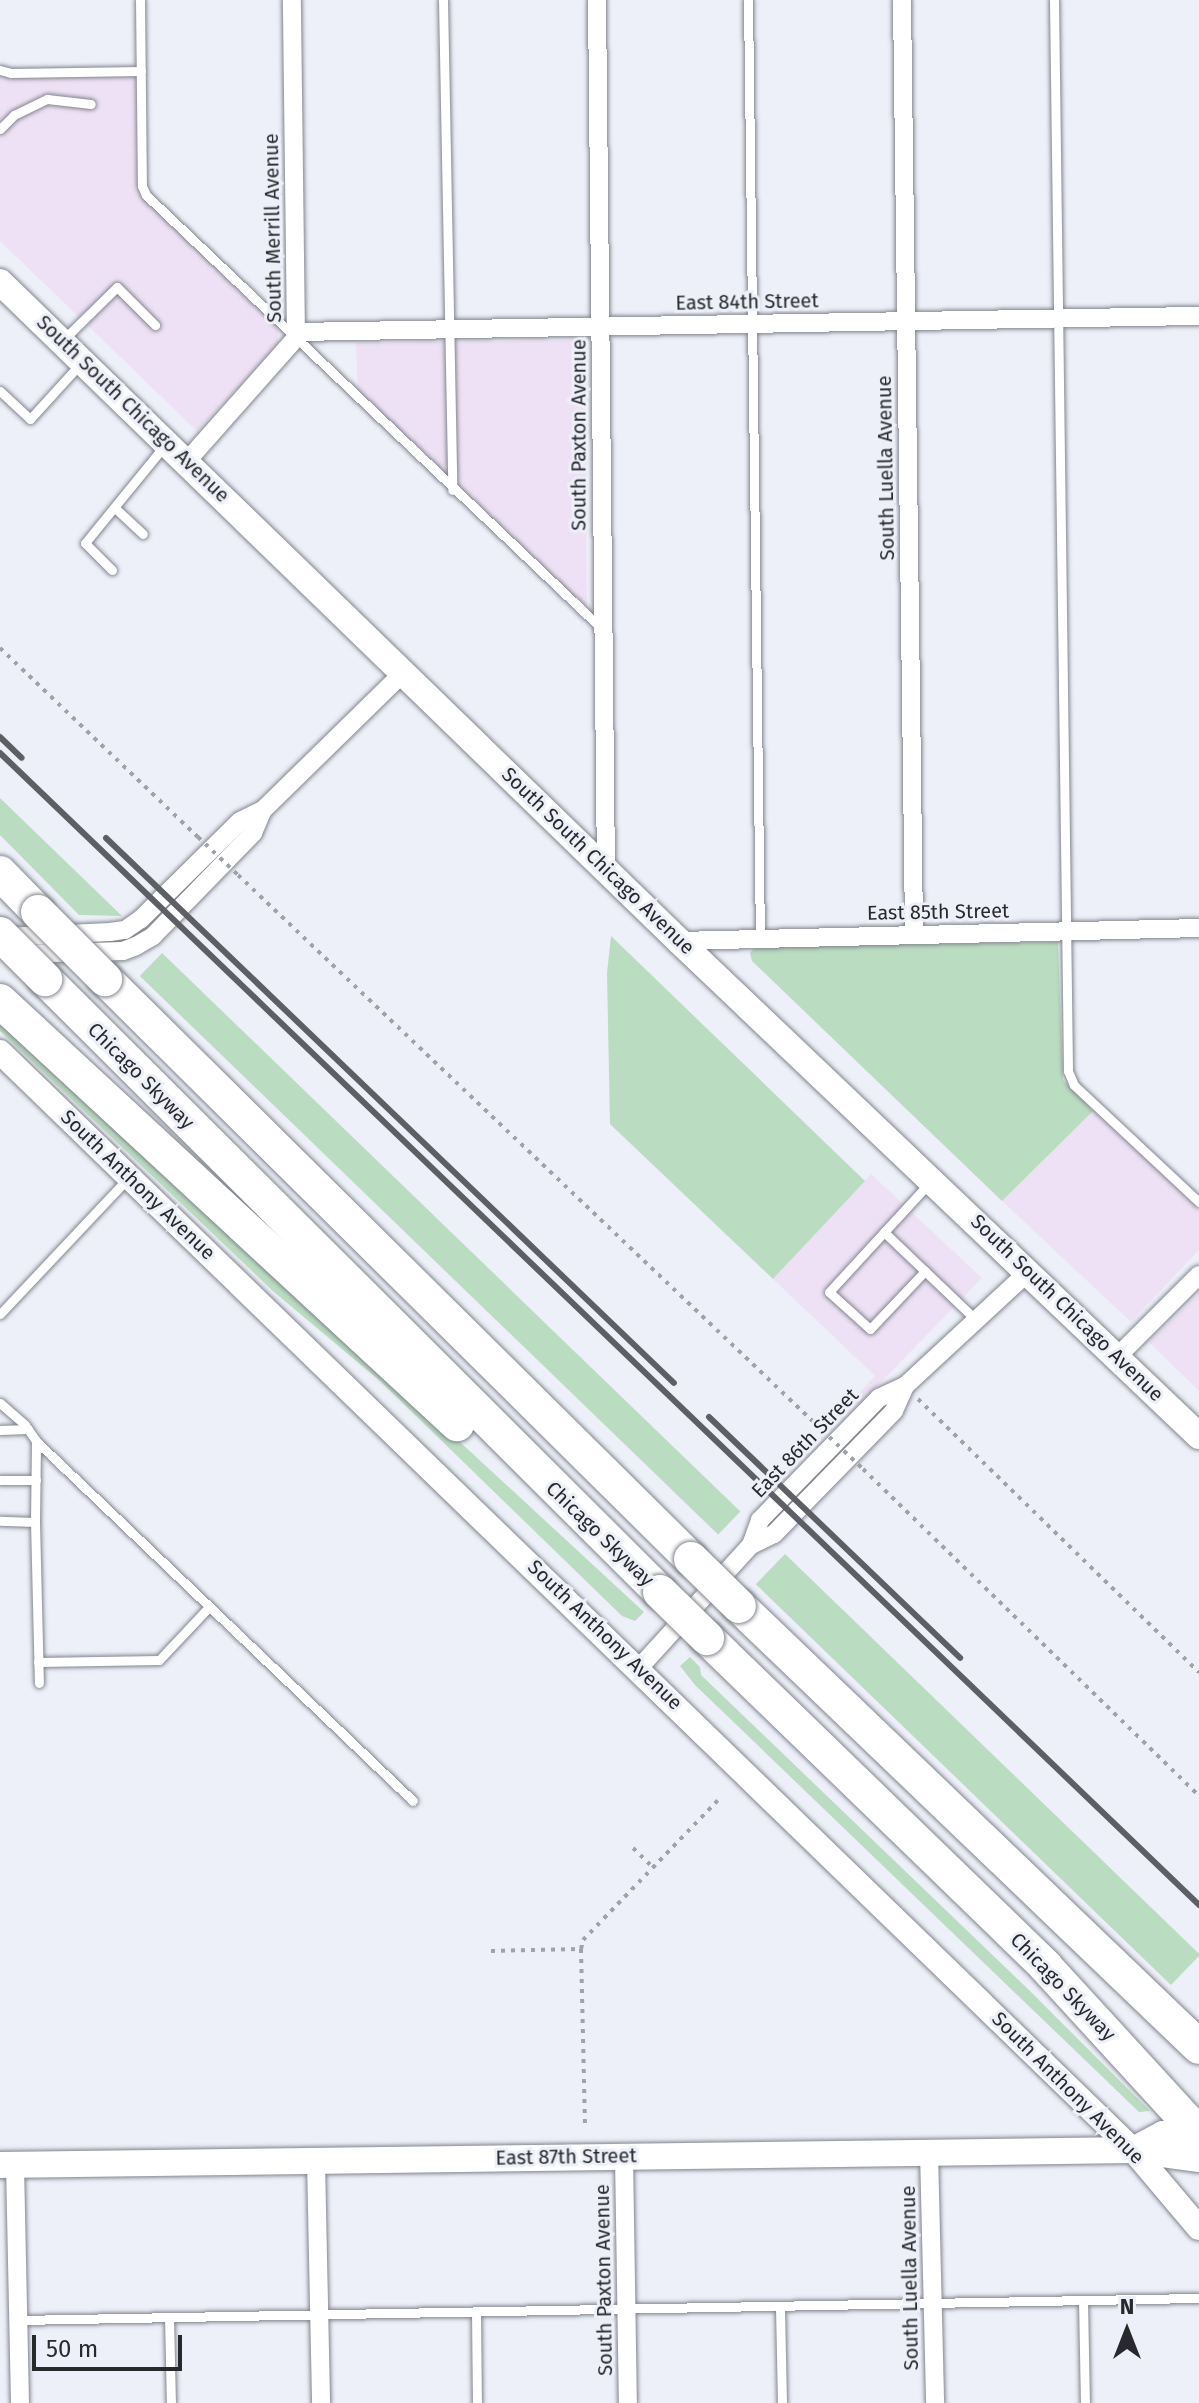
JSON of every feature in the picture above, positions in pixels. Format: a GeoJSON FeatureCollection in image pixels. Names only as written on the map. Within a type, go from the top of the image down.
{"type":"FeatureCollection","features":[{"type":"Feature","properties":{"kind":"highway"},"geometry":{"type":"LineString","coordinates":[[0,873],[739,1606],[1199,2047]]}},
{"type":"Feature","properties":{"kind":"highway","name":"Chicago Skyway"},"geometry":{"type":"LineString","coordinates":[[0,936],[587,1522],[1046,1967],[1190,2123]]}},
{"type":"Feature","properties":{"kind":"highway"},"geometry":{"type":"LineString","coordinates":[[0,1001],[437,1404],[527,1492],[587,1522]]}},
{"type":"Feature","properties":{"kind":"main road","name":"South South Chicago Avenue"},"geometry":{"type":"LineString","coordinates":[[6,292],[62,341],[405,671],[679,941],[933,1179],[1199,1436]]}},
{"type":"Feature","properties":{"kind":"main road","name":"East 87th Street"},"geometry":{"type":"LineString","coordinates":[[1133,2150],[1190,2123]]}},
{"type":"Feature","properties":{"kind":"main road","name":"East 87th Street"},"geometry":{"type":"LineString","coordinates":[[8,2165],[1133,2150],[1199,2159]]}},
{"type":"Feature","properties":{"kind":"street","name":"South Merrill Avenue"},"geometry":{"type":"LineString","coordinates":[[187,461],[296,335],[292,0]]}},
{"type":"Feature","properties":{"kind":"street","name":"South Paxton Avenue"},"geometry":{"type":"LineString","coordinates":[[597,0],[606,869]]}},
{"type":"Feature","properties":{"kind":"street","name":"South Luella Avenue"},"geometry":{"type":"LineString","coordinates":[[902,0],[914,935]]}},
{"type":"Feature","properties":{"kind":"street","name":"East 84th Street"},"geometry":{"type":"LineString","coordinates":[[296,335],[449,329],[1199,316]]}},
{"type":"Feature","properties":{"kind":"street"},"geometry":{"type":"LineString","coordinates":[[0,936],[125,930],[141,919],[240,821],[263,810],[405,671]]}},
{"type":"Feature","properties":{"kind":"street"},"geometry":{"type":"LineString","coordinates":[[0,955],[123,951],[136,946],[153,936],[253,833],[263,810]]}},
{"type":"Feature","properties":{"kind":"street","name":"East 85th Street"},"geometry":{"type":"LineString","coordinates":[[679,941],[1199,928]]}},
{"type":"Feature","properties":{"kind":"street","name":"South Anthony Avenue"},"geometry":{"type":"LineString","coordinates":[[0,1052],[1133,2150],[1199,2228]]}},
{"type":"Feature","properties":{"kind":"street","name":"East 86th Street"},"geometry":{"type":"LineString","coordinates":[[639,1668],[751,1545],[774,1534],[894,1411],[905,1386],[1029,1271]]}},
{"type":"Feature","properties":{"kind":"street"},"geometry":{"type":"LineString","coordinates":[[1117,1357],[1199,1275]]}},
{"type":"Feature","properties":{"kind":"street","name":"South Luella Avenue"},"geometry":{"type":"LineString","coordinates":[[929,2152],[935,2403]]}},
{"type":"Feature","properties":{"kind":"street","name":"South Paxton Avenue"},"geometry":{"type":"LineString","coordinates":[[624,2156],[628,2403]]}},
{"type":"Feature","properties":{"kind":"street"},"geometry":{"type":"LineString","coordinates":[[316,2161],[321,2403]]}},
{"type":"Feature","properties":{"kind":"street"},"geometry":{"type":"LineString","coordinates":[[8,2165],[20,2403]]}},
{"type":"Feature","properties":{"kind":"lane"},"geometry":{"type":"LineString","coordinates":[[140,0],[142,186],[146,195],[296,335],[452,490],[602,629]]}},
{"type":"Feature","properties":{"kind":"lane"},"geometry":{"type":"LineString","coordinates":[[443,0],[452,490]]}},
{"type":"Feature","properties":{"kind":"lane"},"geometry":{"type":"LineString","coordinates":[[748,0],[760,939]]}},
{"type":"Feature","properties":{"kind":"lane"},"geometry":{"type":"LineString","coordinates":[[1054,0],[1065,931],[1070,1077],[1199,1202]]}},
{"type":"Feature","properties":{"kind":"lane"},"geometry":{"type":"LineString","coordinates":[[0,70],[11,73],[141,71]]}},
{"type":"Feature","properties":{"kind":"lane"},"geometry":{"type":"LineString","coordinates":[[0,129],[14,115],[47,99],[91,104]]}},
{"type":"Feature","properties":{"kind":"lane"},"geometry":{"type":"LineString","coordinates":[[62,341],[117,287],[155,325]]}},
{"type":"Feature","properties":{"kind":"lane"},"geometry":{"type":"LineString","coordinates":[[0,391],[30,419],[83,362]]}},
{"type":"Feature","properties":{"kind":"lane"},"geometry":{"type":"LineString","coordinates":[[112,570],[85,543],[167,442]]}},
{"type":"Feature","properties":{"kind":"lane"},"geometry":{"type":"LineString","coordinates":[[115,508],[143,534]]}},
{"type":"Feature","properties":{"kind":"lane"},"geometry":{"type":"LineString","coordinates":[[0,1314],[129,1177]]}},
{"type":"Feature","properties":{"kind":"lane"},"geometry":{"type":"LineString","coordinates":[[925,1271],[870,1329],[829,1292],[933,1179]]}},
{"type":"Feature","properties":{"kind":"lane"},"geometry":{"type":"LineString","coordinates":[[884,1232],[975,1319]]}},
{"type":"Feature","properties":{"kind":"lane"},"geometry":{"type":"LineString","coordinates":[[0,1403],[413,1801]]}},
{"type":"Feature","properties":{"kind":"lane"},"geometry":{"type":"LineString","coordinates":[[0,1430],[28,1429]]}},
{"type":"Feature","properties":{"kind":"lane"},"geometry":{"type":"LineString","coordinates":[[36,1441],[39,1683]]}},
{"type":"Feature","properties":{"kind":"lane"},"geometry":{"type":"LineString","coordinates":[[0,1480],[36,1480]]}},
{"type":"Feature","properties":{"kind":"lane"},"geometry":{"type":"LineString","coordinates":[[0,1521],[35,1522]]}},
{"type":"Feature","properties":{"kind":"lane"},"geometry":{"type":"LineString","coordinates":[[38,1662],[159,1660],[209,1607]]}},
{"type":"Feature","properties":{"kind":"lane"},"geometry":{"type":"LineString","coordinates":[[18,2320],[1199,2298]]}},
{"type":"Feature","properties":{"kind":"lane"},"geometry":{"type":"LineString","coordinates":[[1083,2300],[1085,2403]]}},
{"type":"Feature","properties":{"kind":"lane"},"geometry":{"type":"LineString","coordinates":[[780,2307],[782,2403]]}},
{"type":"Feature","properties":{"kind":"lane"},"geometry":{"type":"LineString","coordinates":[[476,2312],[477,2403]]}},
{"type":"Feature","properties":{"kind":"lane"},"geometry":{"type":"LineString","coordinates":[[169,2317],[171,2403]]}},
{"type":"Feature","properties":{"kind":"path"},"geometry":{"type":"LineString","coordinates":[[0,648],[863,1469],[1199,1796]]}},
{"type":"Feature","properties":{"kind":"path"},"geometry":{"type":"LineString","coordinates":[[905,1386],[1199,1672]]}},
{"type":"Feature","properties":{"kind":"path"},"geometry":{"type":"LineString","coordinates":[[585,2126],[583,1940],[718,1800]]}},
{"type":"Feature","properties":{"kind":"path"},"geometry":{"type":"LineString","coordinates":[[633,1848],[653,1867]]}},
{"type":"Feature","properties":{"kind":"path"},"geometry":{"type":"LineString","coordinates":[[491,1951],[581,1949]]}},
{"type":"Feature","properties":{"kind":"shaded area"},"geometry":{"type":"Polygon","coordinates":[[[0,70],[141,71],[142,186],[278,316],[278,345],[197,431],[0,241],[0,70]]]}},
{"type":"Feature","properties":{"kind":"shaded area"},"geometry":{"type":"Polygon","coordinates":[[[585,340],[587,612],[358,401],[356,343],[585,340]]]}},
{"type":"Feature","properties":{"kind":"shaded area"},"geometry":{"type":"Polygon","coordinates":[[[1097,1107],[1199,1202],[1199,1250],[1131,1322],[1002,1201],[1097,1107]]]}},
{"type":"Feature","properties":{"kind":"shaded area"},"geometry":{"type":"Polygon","coordinates":[[[871,1174],[982,1278],[859,1405],[853,1399],[875,1376],[773,1279],[871,1174]]]}},
{"type":"Feature","properties":{"kind":"shaded area"},"geometry":{"type":"Polygon","coordinates":[[[1199,1293],[1199,1391],[1149,1342],[1199,1293]]]}},
{"type":"Feature","properties":{"kind":"green space"},"geometry":{"type":"Polygon","coordinates":[[[0,798],[122,916],[79,915],[0,835],[0,798]]]}},
{"type":"Feature","properties":{"kind":"green space"},"geometry":{"type":"Polygon","coordinates":[[[611,936],[865,1181],[773,1279],[610,1124],[607,973],[611,936]]]}},
{"type":"Feature","properties":{"kind":"green space"},"geometry":{"type":"Polygon","coordinates":[[[1058,942],[1063,1080],[1093,1111],[1002,1201],[752,961],[750,953],[756,946],[1058,942]]]}},
{"type":"Feature","properties":{"kind":"green space"},"geometry":{"type":"Polygon","coordinates":[[[162,953],[740,1512],[718,1535],[140,976],[162,953]]]}},
{"type":"Feature","properties":{"kind":"green space"},"geometry":{"type":"Polygon","coordinates":[[[0,1017],[644,1612],[635,1621],[622,1616],[380,1381],[274,1292],[0,1031],[0,1017]]]}},
{"type":"Feature","properties":{"kind":"green space"},"geometry":{"type":"Polygon","coordinates":[[[785,1554],[1199,1954],[1171,1985],[756,1584],[785,1554]]]}},
{"type":"Feature","properties":{"kind":"green space"},"geometry":{"type":"Polygon","coordinates":[[[690,1657],[700,1667],[701,1675],[1028,1989],[1150,2111],[1139,2112],[695,1685],[680,1666],[690,1657]]]}},
{"type":"Feature","properties":{"kind":"railway"},"geometry":{"type":"LineString","coordinates":[[0,737],[22,758]]}},
{"type":"Feature","properties":{"kind":"railway"},"geometry":{"type":"LineString","coordinates":[[0,753],[1199,1905]]}},
{"type":"Feature","properties":{"kind":"railway"},"geometry":{"type":"LineString","coordinates":[[106,838],[674,1383]]}},
{"type":"Feature","properties":{"kind":"railway"},"geometry":{"type":"LineString","coordinates":[[709,1417],[960,1658]]}}]}
